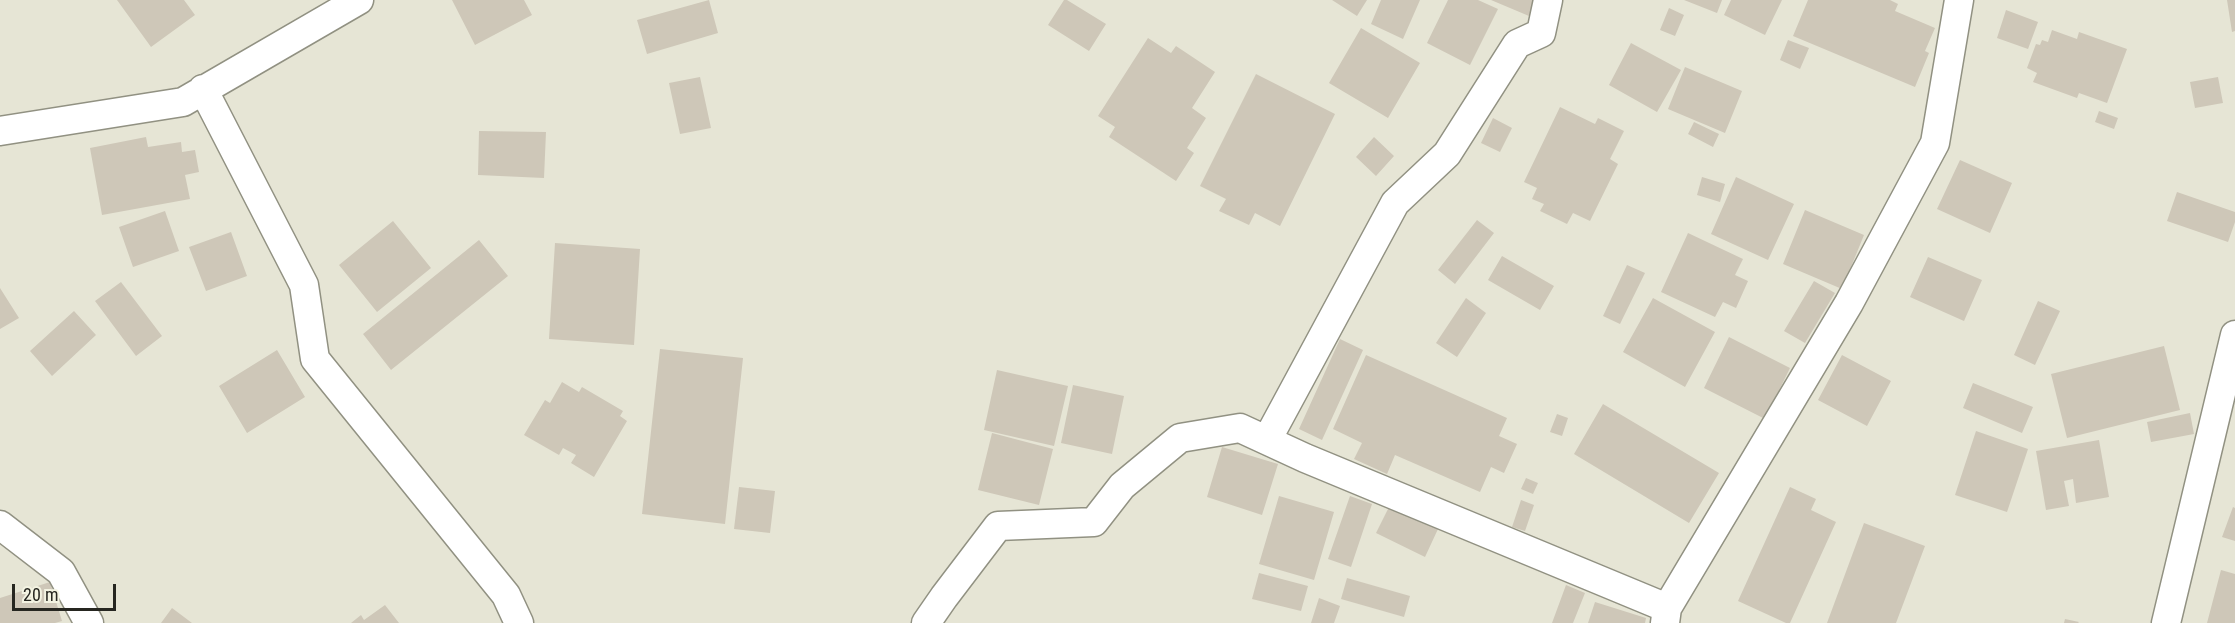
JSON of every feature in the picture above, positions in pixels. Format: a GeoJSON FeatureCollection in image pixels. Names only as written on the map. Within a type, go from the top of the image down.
{"type":"FeatureCollection","features":[{"type":"Feature","properties":{"kind":"street"},"geometry":{"type":"LineString","coordinates":[[0,131],[183,102],[359,0]]}},
{"type":"Feature","properties":{"kind":"street"},"geometry":{"type":"LineString","coordinates":[[1267,440],[1395,202],[1447,154],[1517,44],[1541,33],[1548,0]]}},
{"type":"Feature","properties":{"kind":"street"},"geometry":{"type":"LineString","coordinates":[[927,623],[998,526],[1095,522],[1122,486],[1180,438],[1240,428],[1666,615],[1849,303],[1935,143],[1959,0]]}},
{"type":"Feature","properties":{"kind":"street"},"geometry":{"type":"LineString","coordinates":[[203,89],[303,285],[315,359],[506,595],[519,623]]}},
{"type":"Feature","properties":{"kind":"street"},"geometry":{"type":"LineString","coordinates":[[2166,623],[2235,335]]}},
{"type":"Feature","properties":{"kind":"street"},"geometry":{"type":"LineString","coordinates":[[0,525],[61,572],[88,623]]}},
{"type":"Feature","properties":{"kind":"building"},"geometry":{"type":"Polygon","coordinates":[[[117,0],[184,0],[195,15],[151,47],[117,0]]]}},
{"type":"Feature","properties":{"kind":"building"},"geometry":{"type":"Polygon","coordinates":[[[452,0],[524,0],[532,15],[475,45],[452,0]]]}},
{"type":"Feature","properties":{"kind":"building"},"geometry":{"type":"Polygon","coordinates":[[[709,0],[718,33],[647,54],[637,20],[709,0]]]}},
{"type":"Feature","properties":{"kind":"building"},"geometry":{"type":"Polygon","coordinates":[[[1064,0],[1106,24],[1089,51],[1048,25],[1064,0]]]}},
{"type":"Feature","properties":{"kind":"building"},"geometry":{"type":"Polygon","coordinates":[[[1332,0],[1367,0],[1357,16],[1332,0]]]}},
{"type":"Feature","properties":{"kind":"building"},"geometry":{"type":"Polygon","coordinates":[[[1381,0],[1420,0],[1403,39],[1371,24],[1381,0]]]}},
{"type":"Feature","properties":{"kind":"building"},"geometry":{"type":"Polygon","coordinates":[[[1448,0],[1478,0],[1498,9],[1470,65],[1427,43],[1448,0]]]}},
{"type":"Feature","properties":{"kind":"building"},"geometry":{"type":"Polygon","coordinates":[[[1491,0],[1535,0],[1529,16],[1491,0]]]}},
{"type":"Feature","properties":{"kind":"building"},"geometry":{"type":"Polygon","coordinates":[[[1684,0],[1722,0],[1717,13],[1684,0]]]}},
{"type":"Feature","properties":{"kind":"building"},"geometry":{"type":"Polygon","coordinates":[[[1731,0],[1782,0],[1765,35],[1724,15],[1731,0]]]}},
{"type":"Feature","properties":{"kind":"building"},"geometry":{"type":"Polygon","coordinates":[[[1808,0],[1890,0],[1898,4],[1895,11],[1935,28],[1925,51],[1929,53],[1915,87],[1793,36],[1808,0]]]}},
{"type":"Feature","properties":{"kind":"building"},"geometry":{"type":"Polygon","coordinates":[[[2227,0],[2235,0],[2235,31],[2232,32],[2227,0]]]}},
{"type":"Feature","properties":{"kind":"building"},"geometry":{"type":"Polygon","coordinates":[[[1669,8],[1684,15],[1675,36],[1660,30],[1669,8]]]}},
{"type":"Feature","properties":{"kind":"building"},"geometry":{"type":"Polygon","coordinates":[[[2006,10],[2038,22],[2028,49],[1997,38],[2006,10]]]}},
{"type":"Feature","properties":{"kind":"building"},"geometry":{"type":"Polygon","coordinates":[[[1361,28],[1420,63],[1388,118],[1329,83],[1361,28]]]}},
{"type":"Feature","properties":{"kind":"building"},"geometry":{"type":"Polygon","coordinates":[[[2052,30],[2077,39],[2079,32],[2127,49],[2107,103],[2079,93],[2077,98],[2033,82],[2037,73],[2027,68],[2036,44],[2040,45],[2042,40],[2048,42],[2052,30]]]}},
{"type":"Feature","properties":{"kind":"building"},"geometry":{"type":"Polygon","coordinates":[[[1148,38],[1171,53],[1176,46],[1215,72],[1192,108],[1206,118],[1187,148],[1194,153],[1176,181],[1109,137],[1115,127],[1098,116],[1148,38]]]}},
{"type":"Feature","properties":{"kind":"building"},"geometry":{"type":"Polygon","coordinates":[[[1788,40],[1809,48],[1800,69],[1780,60],[1788,40]]]}},
{"type":"Feature","properties":{"kind":"building"},"geometry":{"type":"Polygon","coordinates":[[[1631,43],[1681,70],[1657,112],[1609,85],[1631,43]]]}},
{"type":"Feature","properties":{"kind":"building"},"geometry":{"type":"Polygon","coordinates":[[[1685,67],[1742,91],[1725,133],[1668,109],[1685,67]]]}},
{"type":"Feature","properties":{"kind":"building"},"geometry":{"type":"Polygon","coordinates":[[[1256,74],[1335,114],[1280,226],[1255,213],[1249,225],[1219,211],[1226,199],[1200,186],[1256,74]]]}},
{"type":"Feature","properties":{"kind":"building"},"geometry":{"type":"Polygon","coordinates":[[[700,77],[711,128],[680,134],[669,83],[700,77]]]}},
{"type":"Feature","properties":{"kind":"building"},"geometry":{"type":"Polygon","coordinates":[[[2218,77],[2223,103],[2195,108],[2190,82],[2218,77]]]}},
{"type":"Feature","properties":{"kind":"building"},"geometry":{"type":"Polygon","coordinates":[[[1560,107],[1595,124],[1598,118],[1624,131],[1610,159],[1618,164],[1590,221],[1573,213],[1567,224],[1540,211],[1544,204],[1532,199],[1537,188],[1524,182],[1560,107]]]}},
{"type":"Feature","properties":{"kind":"building"},"geometry":{"type":"Polygon","coordinates":[[[2099,111],[2118,118],[2114,129],[2095,122],[2099,111]]]}},
{"type":"Feature","properties":{"kind":"building"},"geometry":{"type":"Polygon","coordinates":[[[1493,118],[1512,128],[1500,152],[1481,143],[1493,118]]]}},
{"type":"Feature","properties":{"kind":"building"},"geometry":{"type":"Polygon","coordinates":[[[1694,122],[1719,134],[1713,147],[1688,134],[1694,122]]]}},
{"type":"Feature","properties":{"kind":"building"},"geometry":{"type":"Polygon","coordinates":[[[479,131],[546,132],[544,178],[478,175],[479,131]]]}},
{"type":"Feature","properties":{"kind":"building"},"geometry":{"type":"Polygon","coordinates":[[[146,137],[148,147],[181,142],[182,152],[195,150],[199,172],[185,175],[190,199],[102,215],[90,148],[146,137]]]}},
{"type":"Feature","properties":{"kind":"building"},"geometry":{"type":"Polygon","coordinates":[[[1374,137],[1394,156],[1376,176],[1356,157],[1374,137]]]}},
{"type":"Feature","properties":{"kind":"building"},"geometry":{"type":"Polygon","coordinates":[[[1960,160],[2012,183],[1990,233],[1937,209],[1960,160]]]}},
{"type":"Feature","properties":{"kind":"building"},"geometry":{"type":"Polygon","coordinates":[[[1702,177],[1725,184],[1720,202],[1697,195],[1702,177]]]}},
{"type":"Feature","properties":{"kind":"building"},"geometry":{"type":"Polygon","coordinates":[[[1736,177],[1794,204],[1768,260],[1711,234],[1736,177]]]}},
{"type":"Feature","properties":{"kind":"building"},"geometry":{"type":"Polygon","coordinates":[[[2177,192],[2235,212],[2235,222],[2228,242],[2167,221],[2177,192]]]}},
{"type":"Feature","properties":{"kind":"building"},"geometry":{"type":"Polygon","coordinates":[[[1805,210],[1864,235],[1842,289],[1783,264],[1805,210]]]}},
{"type":"Feature","properties":{"kind":"building"},"geometry":{"type":"Polygon","coordinates":[[[165,211],[179,251],[133,267],[119,227],[165,211]]]}},
{"type":"Feature","properties":{"kind":"building"},"geometry":{"type":"Polygon","coordinates":[[[1477,220],[1494,233],[1455,284],[1438,270],[1477,220]]]}},
{"type":"Feature","properties":{"kind":"building"},"geometry":{"type":"Polygon","coordinates":[[[393,221],[431,268],[377,312],[339,265],[393,221]]]}},
{"type":"Feature","properties":{"kind":"building"},"geometry":{"type":"Polygon","coordinates":[[[231,232],[247,276],[206,291],[189,247],[231,232]]]}},
{"type":"Feature","properties":{"kind":"building"},"geometry":{"type":"Polygon","coordinates":[[[1688,233],[1743,259],[1735,275],[1748,281],[1736,308],[1723,302],[1715,317],[1661,292],[1688,233]]]}},
{"type":"Feature","properties":{"kind":"building"},"geometry":{"type":"Polygon","coordinates":[[[479,240],[508,276],[391,370],[363,334],[479,240]]]}},
{"type":"Feature","properties":{"kind":"building"},"geometry":{"type":"Polygon","coordinates":[[[555,243],[640,249],[634,345],[549,339],[555,243]]]}},
{"type":"Feature","properties":{"kind":"building"},"geometry":{"type":"Polygon","coordinates":[[[1502,256],[1554,286],[1540,310],[1488,280],[1502,256]]]}},
{"type":"Feature","properties":{"kind":"building"},"geometry":{"type":"Polygon","coordinates":[[[1928,257],[1982,280],[1964,321],[1910,297],[1928,257]]]}},
{"type":"Feature","properties":{"kind":"building"},"geometry":{"type":"Polygon","coordinates":[[[1627,265],[1645,273],[1620,324],[1603,316],[1627,265]]]}},
{"type":"Feature","properties":{"kind":"building"},"geometry":{"type":"Polygon","coordinates":[[[1814,281],[1835,293],[1805,343],[1784,331],[1814,281]]]}},
{"type":"Feature","properties":{"kind":"building"},"geometry":{"type":"Polygon","coordinates":[[[121,282],[162,336],[136,356],[95,301],[121,282]]]}},
{"type":"Feature","properties":{"kind":"building"},"geometry":{"type":"Polygon","coordinates":[[[0,288],[19,318],[0,329],[0,288]]]}},
{"type":"Feature","properties":{"kind":"building"},"geometry":{"type":"Polygon","coordinates":[[[1466,298],[1486,313],[1457,357],[1436,343],[1466,298]]]}},
{"type":"Feature","properties":{"kind":"building"},"geometry":{"type":"Polygon","coordinates":[[[1653,298],[1715,332],[1685,387],[1623,352],[1653,298]]]}},
{"type":"Feature","properties":{"kind":"building"},"geometry":{"type":"Polygon","coordinates":[[[2038,301],[2060,311],[2035,365],[2014,355],[2038,301]]]}},
{"type":"Feature","properties":{"kind":"building"},"geometry":{"type":"Polygon","coordinates":[[[74,311],[96,335],[52,376],[30,351],[74,311]]]}},
{"type":"Feature","properties":{"kind":"building"},"geometry":{"type":"Polygon","coordinates":[[[1729,337],[1790,368],[1765,419],[1704,388],[1729,337]]]}},
{"type":"Feature","properties":{"kind":"building"},"geometry":{"type":"Polygon","coordinates":[[[1340,339],[1363,350],[1322,440],[1299,429],[1340,339]]]}},
{"type":"Feature","properties":{"kind":"building"},"geometry":{"type":"Polygon","coordinates":[[[2164,346],[2180,410],[2067,438],[2051,374],[2164,346]]]}},
{"type":"Feature","properties":{"kind":"building"},"geometry":{"type":"Polygon","coordinates":[[[660,349],[743,358],[725,524],[642,514],[660,349]]]}},
{"type":"Feature","properties":{"kind":"building"},"geometry":{"type":"Polygon","coordinates":[[[277,350],[305,397],[247,433],[219,386],[277,350]]]}},
{"type":"Feature","properties":{"kind":"building"},"geometry":{"type":"Polygon","coordinates":[[[1366,355],[1507,418],[1499,436],[1517,444],[1504,473],[1491,467],[1480,492],[1395,455],[1387,474],[1354,459],[1362,443],[1333,429],[1366,355]]]}},
{"type":"Feature","properties":{"kind":"building"},"geometry":{"type":"Polygon","coordinates":[[[1842,355],[1891,381],[1867,426],[1818,400],[1842,355]]]}},
{"type":"Feature","properties":{"kind":"building"},"geometry":{"type":"Polygon","coordinates":[[[997,370],[1068,386],[1054,446],[984,430],[997,370]]]}},
{"type":"Feature","properties":{"kind":"building"},"geometry":{"type":"Polygon","coordinates":[[[562,382],[579,392],[582,387],[623,411],[620,416],[627,421],[594,477],[571,463],[576,455],[563,448],[559,455],[524,435],[545,400],[550,403],[562,382]]]}},
{"type":"Feature","properties":{"kind":"building"},"geometry":{"type":"Polygon","coordinates":[[[1973,383],[2033,407],[2022,433],[1963,408],[1973,383]]]}},
{"type":"Feature","properties":{"kind":"building"},"geometry":{"type":"Polygon","coordinates":[[[1073,385],[1124,396],[1112,454],[1061,443],[1073,385]]]}},
{"type":"Feature","properties":{"kind":"building"},"geometry":{"type":"Polygon","coordinates":[[[1603,404],[1719,473],[1689,523],[1574,454],[1603,404]]]}},
{"type":"Feature","properties":{"kind":"building"},"geometry":{"type":"Polygon","coordinates":[[[2190,413],[2194,434],[2151,442],[2147,422],[2190,413]]]}},
{"type":"Feature","properties":{"kind":"building"},"geometry":{"type":"Polygon","coordinates":[[[1557,414],[1568,418],[1562,436],[1550,432],[1557,414]]]}},
{"type":"Feature","properties":{"kind":"building"},"geometry":{"type":"Polygon","coordinates":[[[1976,431],[2028,449],[2007,512],[1955,495],[1976,431]]]}},
{"type":"Feature","properties":{"kind":"building"},"geometry":{"type":"Polygon","coordinates":[[[992,433],[1053,449],[1039,505],[978,490],[992,433]]]}},
{"type":"Feature","properties":{"kind":"building"},"geometry":{"type":"Polygon","coordinates":[[[2099,440],[2109,497],[2076,503],[2073,479],[2064,481],[2069,506],[2046,510],[2036,451],[2099,440]]]}},
{"type":"Feature","properties":{"kind":"building"},"geometry":{"type":"Polygon","coordinates":[[[1222,447],[1278,464],[1262,515],[1207,497],[1222,447]]]}},
{"type":"Feature","properties":{"kind":"building"},"geometry":{"type":"Polygon","coordinates":[[[1526,478],[1538,483],[1533,494],[1521,489],[1526,478]]]}},
{"type":"Feature","properties":{"kind":"building"},"geometry":{"type":"Polygon","coordinates":[[[739,487],[775,491],[770,533],[734,529],[739,487]]]}},
{"type":"Feature","properties":{"kind":"building"},"geometry":{"type":"Polygon","coordinates":[[[1790,487],[1816,499],[1811,510],[1836,522],[1790,623],[1786,623],[1738,601],[1790,487]]]}},
{"type":"Feature","properties":{"kind":"building"},"geometry":{"type":"Polygon","coordinates":[[[1279,496],[1334,512],[1314,580],[1259,564],[1279,496]]]}},
{"type":"Feature","properties":{"kind":"building"},"geometry":{"type":"Polygon","coordinates":[[[1350,496],[1372,504],[1351,567],[1328,559],[1350,496]]]}},
{"type":"Feature","properties":{"kind":"building"},"geometry":{"type":"Polygon","coordinates":[[[1521,500],[1534,505],[1525,531],[1512,527],[1521,500]]]}},
{"type":"Feature","properties":{"kind":"building"},"geometry":{"type":"Polygon","coordinates":[[[1390,505],[1438,529],[1425,557],[1376,533],[1390,505]]]}},
{"type":"Feature","properties":{"kind":"building"},"geometry":{"type":"Polygon","coordinates":[[[2233,507],[2235,508],[2235,541],[2222,537],[2233,507]]]}},
{"type":"Feature","properties":{"kind":"building"},"geometry":{"type":"Polygon","coordinates":[[[1864,523],[1925,546],[1896,623],[1827,623],[1864,523]]]}},
{"type":"Feature","properties":{"kind":"building"},"geometry":{"type":"Polygon","coordinates":[[[2221,570],[2235,574],[2235,623],[2207,623],[2221,570]]]}},
{"type":"Feature","properties":{"kind":"building"},"geometry":{"type":"Polygon","coordinates":[[[1259,573],[1308,586],[1301,611],[1252,599],[1259,573]]]}},
{"type":"Feature","properties":{"kind":"building"},"geometry":{"type":"Polygon","coordinates":[[[1347,578],[1410,596],[1404,617],[1341,599],[1347,578]]]}},
{"type":"Feature","properties":{"kind":"building"},"geometry":{"type":"Polygon","coordinates":[[[50,582],[62,621],[0,623],[0,598],[50,582]]]}},
{"type":"Feature","properties":{"kind":"building"},"geometry":{"type":"Polygon","coordinates":[[[1566,585],[1585,593],[1573,623],[1552,623],[1566,585]]]}},
{"type":"Feature","properties":{"kind":"building"},"geometry":{"type":"Polygon","coordinates":[[[1319,598],[1340,606],[1334,623],[1311,623],[1319,598]]]}},
{"type":"Feature","properties":{"kind":"building"},"geometry":{"type":"Polygon","coordinates":[[[1595,602],[1646,618],[1645,623],[1588,623],[1595,602]]]}},
{"type":"Feature","properties":{"kind":"building"},"geometry":{"type":"Polygon","coordinates":[[[385,605],[399,623],[351,623],[361,615],[364,620],[385,605]]]}},
{"type":"Feature","properties":{"kind":"building"},"geometry":{"type":"Polygon","coordinates":[[[172,608],[192,623],[161,623],[172,608]]]}},
{"type":"Feature","properties":{"kind":"building"},"geometry":{"type":"Polygon","coordinates":[[[2065,619],[2079,622],[2064,623],[2065,619]]]}}]}
